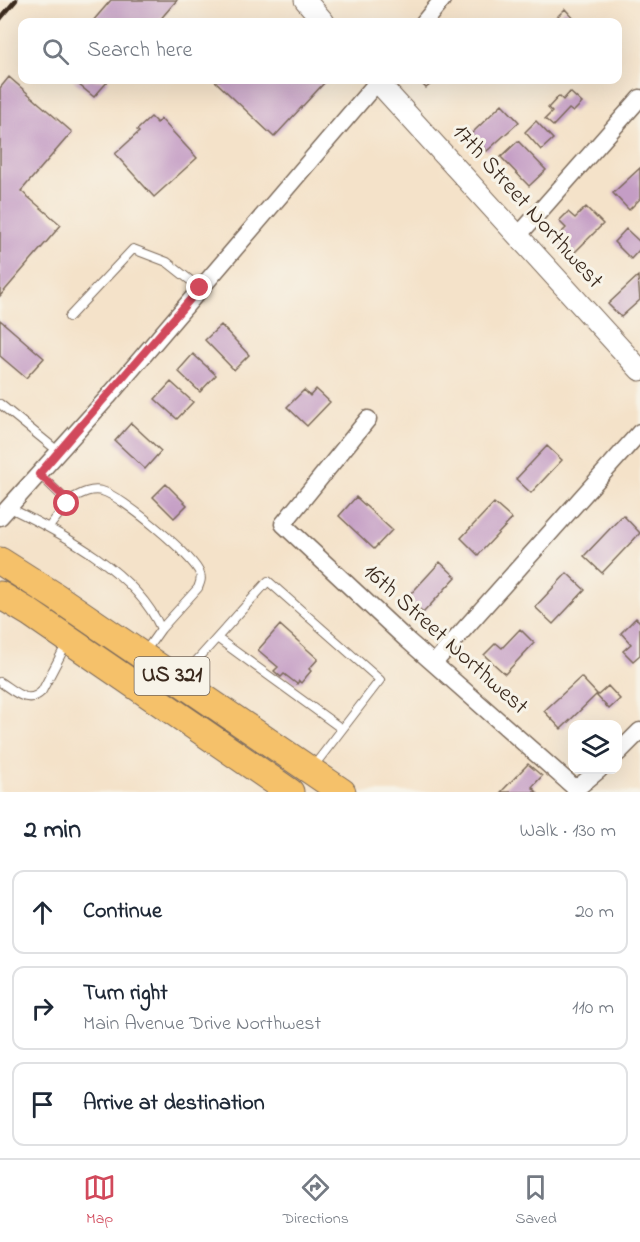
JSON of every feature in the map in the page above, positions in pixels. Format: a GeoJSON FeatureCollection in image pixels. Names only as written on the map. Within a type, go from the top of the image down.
{"type":"FeatureCollection","features":[{"type":"Feature","properties":{"kind":"highway","name":"US 321"},"geometry":{"type":"LineString","coordinates":[[0,561],[342,792]]}},
{"type":"Feature","properties":{"kind":"highway","name":"US 321"},"geometry":{"type":"LineString","coordinates":[[0,595],[69,640],[276,786]]}},
{"type":"Feature","properties":{"kind":"street"},"geometry":{"type":"LineString","coordinates":[[305,0],[321,18]]}},
{"type":"Feature","properties":{"kind":"street"},"geometry":{"type":"LineString","coordinates":[[427,18],[442,0]]}},
{"type":"Feature","properties":{"kind":"street"},"geometry":{"type":"LineString","coordinates":[[5,512],[374,84]]}},
{"type":"Feature","properties":{"kind":"street","name":"17th Street Northwest"},"geometry":{"type":"LineString","coordinates":[[381,84],[640,370]]}},
{"type":"Feature","properties":{"kind":"street"},"geometry":{"type":"LineString","coordinates":[[518,236],[640,98]]}},
{"type":"Feature","properties":{"kind":"street","name":"16th Street Northwest"},"geometry":{"type":"LineString","coordinates":[[368,419],[283,524],[434,663],[576,789],[593,774]]}},
{"type":"Feature","properties":{"kind":"street"},"geometry":{"type":"LineString","coordinates":[[434,663],[640,432]]}},
{"type":"Feature","properties":{"kind":"street"},"geometry":{"type":"LineString","coordinates":[[622,749],[640,731]]}},
{"type":"Feature","properties":{"kind":"lane"},"geometry":{"type":"LineString","coordinates":[[69,317],[132,249],[167,262],[200,288]]}},
{"type":"Feature","properties":{"kind":"lane"},"geometry":{"type":"LineString","coordinates":[[0,404],[59,452]]}},
{"type":"Feature","properties":{"kind":"lane"},"geometry":{"type":"LineString","coordinates":[[39,474],[67,501]]}},
{"type":"Feature","properties":{"kind":"lane"},"geometry":{"type":"LineString","coordinates":[[49,527],[67,501],[90,490],[110,494],[128,505],[180,549],[200,574],[201,581],[198,588],[161,629],[142,655]]}},
{"type":"Feature","properties":{"kind":"lane"},"geometry":{"type":"LineString","coordinates":[[5,512],[49,527],[83,548],[138,591],[152,610],[161,629]]}},
{"type":"Feature","properties":{"kind":"lane"},"geometry":{"type":"LineString","coordinates":[[179,681],[268,581],[380,680],[310,770]]}},
{"type":"Feature","properties":{"kind":"lane"},"geometry":{"type":"LineString","coordinates":[[217,638],[342,729]]}},
{"type":"Feature","properties":{"kind":"lane"},"geometry":{"type":"LineString","coordinates":[[0,682],[26,699],[36,697],[42,691],[69,640]]}},
{"type":"Feature","properties":{"kind":"building"},"geometry":{"type":"Polygon","coordinates":[[[111,0],[177,0],[161,18],[95,18],[111,0]]]}},
{"type":"Feature","properties":{"kind":"building"},"geometry":{"type":"Polygon","coordinates":[[[565,9],[573,18],[556,18],[565,9]]]}},
{"type":"Feature","properties":{"kind":"building"},"geometry":{"type":"Polygon","coordinates":[[[9,77],[72,132],[21,191],[61,225],[0,296],[0,88],[9,77]]]}},
{"type":"Feature","properties":{"kind":"building"},"geometry":{"type":"Polygon","coordinates":[[[78,84],[105,84],[94,97],[78,84]]]}},
{"type":"Feature","properties":{"kind":"building"},"geometry":{"type":"Polygon","coordinates":[[[218,84],[323,84],[274,137],[218,84]]]}},
{"type":"Feature","properties":{"kind":"building"},"geometry":{"type":"Polygon","coordinates":[[[570,92],[582,103],[573,112],[569,109],[553,126],[545,119],[552,112],[548,108],[559,96],[563,100],[570,92]]]}},
{"type":"Feature","properties":{"kind":"building"},"geometry":{"type":"Polygon","coordinates":[[[502,104],[519,122],[487,151],[471,134],[502,104]]]}},
{"type":"Feature","properties":{"kind":"building"},"geometry":{"type":"Polygon","coordinates":[[[151,117],[157,123],[161,119],[197,158],[154,197],[115,154],[139,132],[137,130],[151,117]]]}},
{"type":"Feature","properties":{"kind":"building"},"geometry":{"type":"Polygon","coordinates":[[[536,121],[553,139],[541,150],[525,132],[536,121]]]}},
{"type":"Feature","properties":{"kind":"building"},"geometry":{"type":"Polygon","coordinates":[[[518,141],[546,170],[529,186],[501,157],[518,141]]]}},
{"type":"Feature","properties":{"kind":"building"},"geometry":{"type":"Polygon","coordinates":[[[640,168],[640,199],[629,210],[613,193],[640,168]]]}},
{"type":"Feature","properties":{"kind":"building"},"geometry":{"type":"Polygon","coordinates":[[[586,207],[603,224],[571,256],[554,240],[566,228],[559,221],[568,212],[575,218],[586,207]]]}},
{"type":"Feature","properties":{"kind":"building"},"geometry":{"type":"Polygon","coordinates":[[[626,229],[640,242],[640,249],[631,259],[614,242],[626,229]]]}},
{"type":"Feature","properties":{"kind":"building"},"geometry":{"type":"Polygon","coordinates":[[[638,276],[640,300],[621,317],[608,304],[638,276]]]}},
{"type":"Feature","properties":{"kind":"building"},"geometry":{"type":"Polygon","coordinates":[[[0,320],[44,358],[26,378],[0,356],[0,320]]]}},
{"type":"Feature","properties":{"kind":"building"},"geometry":{"type":"Polygon","coordinates":[[[221,325],[249,355],[234,370],[205,340],[221,325]]]}},
{"type":"Feature","properties":{"kind":"building"},"geometry":{"type":"Polygon","coordinates":[[[193,354],[216,375],[200,392],[178,371],[193,354]]]}},
{"type":"Feature","properties":{"kind":"building"},"geometry":{"type":"Polygon","coordinates":[[[171,382],[193,402],[177,419],[155,399],[171,382]]]}},
{"type":"Feature","properties":{"kind":"building"},"geometry":{"type":"Polygon","coordinates":[[[316,389],[330,402],[307,426],[287,407],[304,390],[310,396],[316,389]]]}},
{"type":"Feature","properties":{"kind":"building"},"geometry":{"type":"Polygon","coordinates":[[[131,423],[161,451],[145,469],[115,441],[131,423]]]}},
{"type":"Feature","properties":{"kind":"building"},"geometry":{"type":"Polygon","coordinates":[[[547,446],[562,460],[531,493],[516,479],[547,446]]]}},
{"type":"Feature","properties":{"kind":"building"},"geometry":{"type":"Polygon","coordinates":[[[166,484],[187,505],[174,518],[153,497],[166,484]]]}},
{"type":"Feature","properties":{"kind":"building"},"geometry":{"type":"Polygon","coordinates":[[[356,497],[392,530],[374,549],[339,516],[356,497]]]}},
{"type":"Feature","properties":{"kind":"building"},"geometry":{"type":"Polygon","coordinates":[[[494,503],[512,519],[478,555],[461,538],[494,503]]]}},
{"type":"Feature","properties":{"kind":"building"},"geometry":{"type":"Polygon","coordinates":[[[623,515],[640,533],[602,573],[584,556],[623,515]]]}},
{"type":"Feature","properties":{"kind":"building"},"geometry":{"type":"Polygon","coordinates":[[[440,562],[456,577],[423,613],[407,598],[440,562]]]}},
{"type":"Feature","properties":{"kind":"building"},"geometry":{"type":"Polygon","coordinates":[[[567,573],[585,590],[553,624],[535,607],[567,573]]]}},
{"type":"Feature","properties":{"kind":"building"},"geometry":{"type":"Polygon","coordinates":[[[636,618],[640,622],[640,655],[633,661],[623,651],[631,644],[621,633],[636,618]]]}},
{"type":"Feature","properties":{"kind":"building"},"geometry":{"type":"Polygon","coordinates":[[[280,625],[318,659],[301,683],[299,681],[297,684],[284,674],[281,677],[274,671],[278,667],[258,650],[280,625]]]}},
{"type":"Feature","properties":{"kind":"building"},"geometry":{"type":"Polygon","coordinates":[[[520,629],[534,643],[505,674],[484,655],[496,643],[502,648],[520,629]]]}},
{"type":"Feature","properties":{"kind":"building"},"geometry":{"type":"Polygon","coordinates":[[[581,677],[597,694],[561,729],[544,711],[581,677]]]}},
{"type":"Feature","properties":{"kind":"building"},"geometry":{"type":"Polygon","coordinates":[[[608,686],[620,699],[609,709],[597,696],[608,686]]]}},
{"type":"Feature","properties":{"kind":"building"},"geometry":{"type":"Polygon","coordinates":[[[528,764],[542,776],[532,787],[537,792],[501,792],[528,764]]]}},
{"type":"Feature","properties":{"kind":"railway"},"geometry":{"type":"LineString","coordinates":[[0,19],[16,0]]}},
{"type":"Feature","properties":{"kind":"route"},"geometry":{"type":"LineString","coordinates":[[67,504],[65,498],[39,474],[200,288]]}}]}
